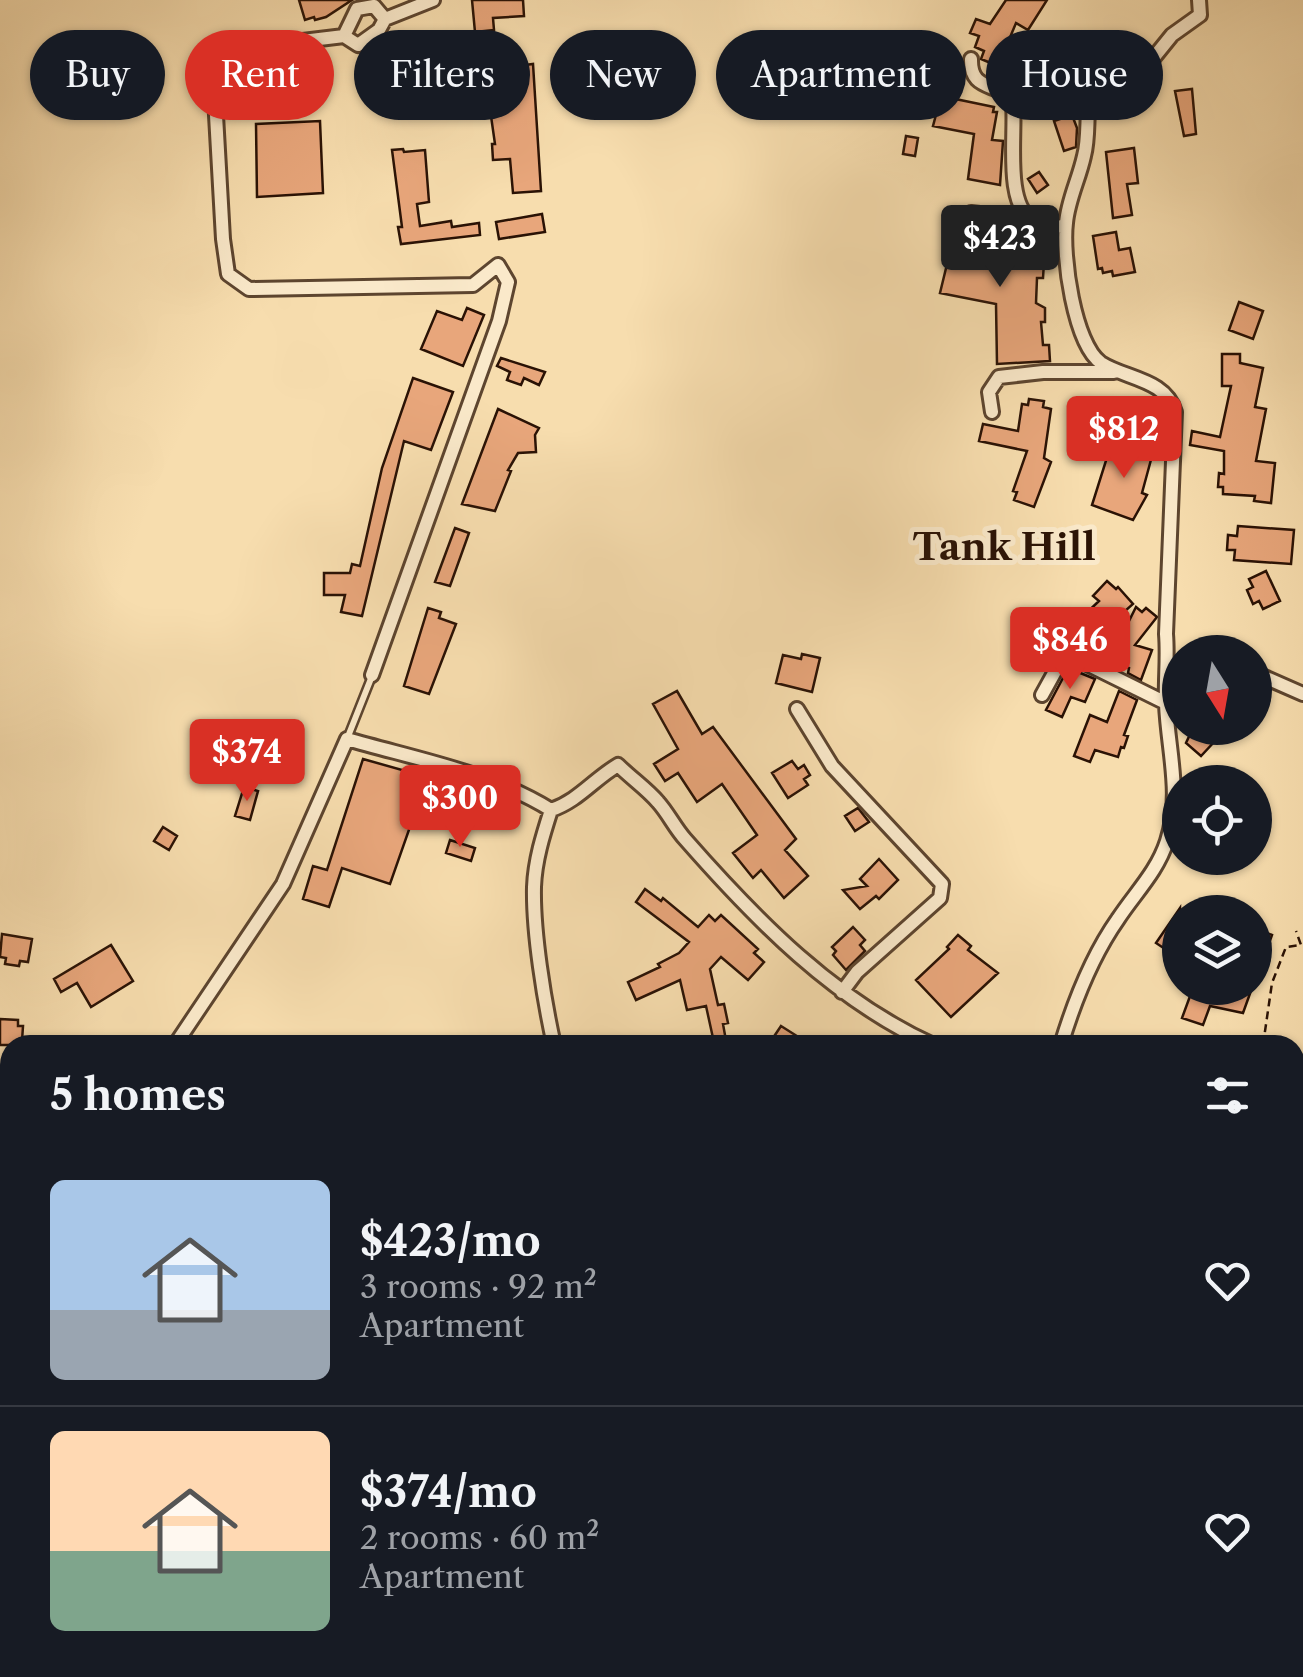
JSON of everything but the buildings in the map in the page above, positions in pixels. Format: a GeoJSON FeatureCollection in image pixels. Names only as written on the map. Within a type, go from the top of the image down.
{"type":"FeatureCollection","features":[{"type":"Feature","properties":{"kind":"street"},"geometry":{"type":"LineString","coordinates":[[372,675],[500,321],[508,282],[498,265],[473,285],[249,290],[228,274],[213,62],[228,50],[344,36],[358,45],[379,30],[385,19],[433,0]]}},
{"type":"Feature","properties":{"kind":"street"},"geometry":{"type":"LineString","coordinates":[[1166,635],[1175,412],[1164,392],[1095,358],[1082,337],[1067,262],[1065,228],[1084,156],[1088,110],[1117,103],[1156,52],[1200,15],[1199,0]]}},
{"type":"Feature","properties":{"kind":"street"},"geometry":{"type":"LineString","coordinates":[[344,36],[357,9],[374,6],[385,19]]}},
{"type":"Feature","properties":{"kind":"street"},"geometry":{"type":"LineString","coordinates":[[971,59],[970,70],[976,80],[1011,98],[1014,184],[1021,207],[1033,220]]}},
{"type":"Feature","properties":{"kind":"street"},"geometry":{"type":"LineString","coordinates":[[971,213],[1065,228]]}},
{"type":"Feature","properties":{"kind":"street"},"geometry":{"type":"LineString","coordinates":[[992,412],[989,392],[999,376],[1080,370],[1117,372]]}},
{"type":"Feature","properties":{"kind":"street"},"geometry":{"type":"LineString","coordinates":[[1042,695],[1058,666],[1071,659],[1162,701]]}},
{"type":"Feature","properties":{"kind":"street"},"geometry":{"type":"LineString","coordinates":[[1272,681],[1303,694]]}},
{"type":"Feature","properties":{"kind":"street"},"geometry":{"type":"LineString","coordinates":[[797,709],[832,766],[942,884],[940,898],[858,972],[842,992]]}},
{"type":"Feature","properties":{"kind":"street"},"geometry":{"type":"LineString","coordinates":[[183,1035],[282,884],[347,739],[451,767],[523,792],[551,810]]}},
{"type":"Feature","properties":{"kind":"street"},"geometry":{"type":"LineString","coordinates":[[1063,1035],[1071,1011],[1117,919],[1154,869],[1166,845],[1174,814],[1171,745]]}},
{"type":"Feature","properties":{"kind":"street"},"geometry":{"type":"LineString","coordinates":[[551,810],[569,804],[618,766],[656,800],[683,836],[789,948],[842,992],[913,1035]]}},
{"type":"Feature","properties":{"kind":"street"},"geometry":{"type":"LineString","coordinates":[[551,810],[538,850],[534,888],[552,1035]]}},
{"type":"Feature","properties":{"kind":"lane"},"geometry":{"type":"LineString","coordinates":[[347,739],[372,675]]}},
{"type":"Feature","properties":{"kind":"path"},"geometry":{"type":"LineString","coordinates":[[1264,1035],[1272,983],[1286,947],[1301,944],[1296,930]]}},
{"type":"Feature","properties":{"kind":"district","name":"Tank Hill"},"geometry":{"type":"Point","coordinates":[1004,546]}}]}
